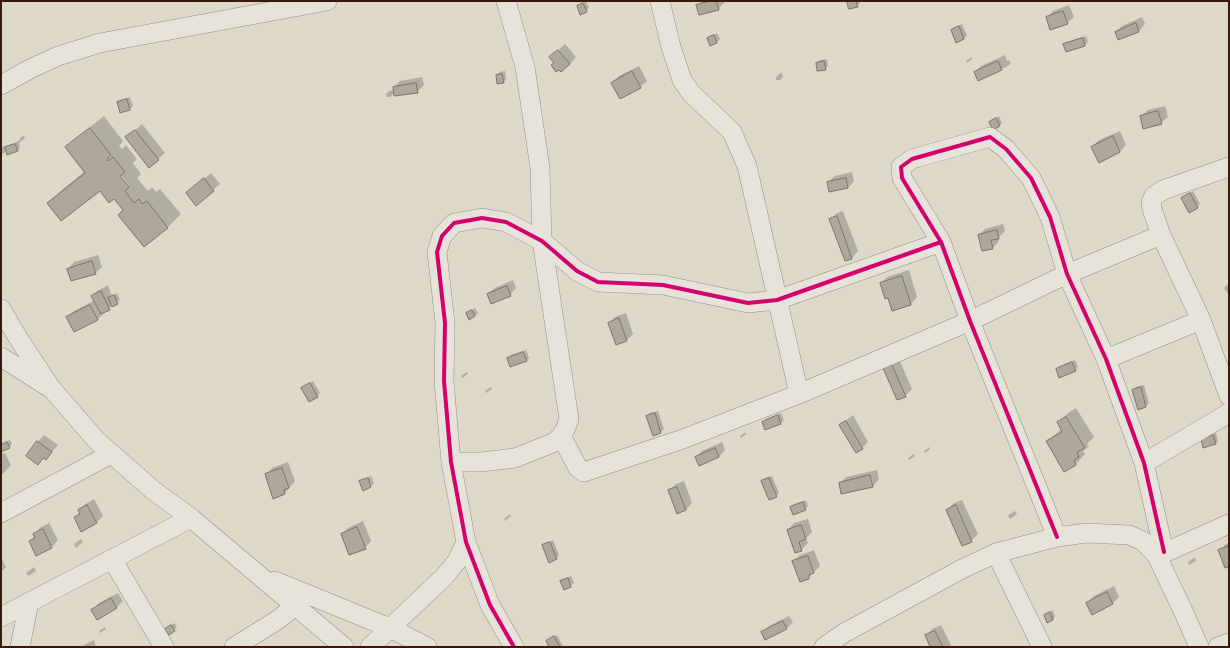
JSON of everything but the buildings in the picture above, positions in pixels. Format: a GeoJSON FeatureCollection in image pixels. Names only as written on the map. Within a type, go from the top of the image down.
{"type":"FeatureCollection","features":[{"type":"Feature","properties":{"kind":"street"},"geometry":{"type":"LineString","coordinates":[[1,85],[58,56],[100,43],[327,1]]}},
{"type":"Feature","properties":{"kind":"street"},"geometry":{"type":"LineString","coordinates":[[451,462],[481,462],[515,458],[555,442],[565,430],[569,419],[542,240],[539,160],[525,67],[506,1]]}},
{"type":"Feature","properties":{"kind":"street"},"geometry":{"type":"LineString","coordinates":[[660,1],[671,47],[682,80],[691,93],[732,132],[747,166],[799,394]]}},
{"type":"Feature","properties":{"kind":"street"},"geometry":{"type":"LineString","coordinates":[[1057,537],[970,321],[941,242],[902,178],[902,167],[912,159],[990,137],[1006,149],[1031,178],[1050,217],[1067,274],[1106,359],[1144,463],[1161,554],[1199,647]]}},
{"type":"Feature","properties":{"kind":"street"},"geometry":{"type":"LineString","coordinates":[[1229,167],[1163,190],[1154,196],[1151,202],[1161,235],[1201,320],[1229,396]]}},
{"type":"Feature","properties":{"kind":"street"},"geometry":{"type":"LineString","coordinates":[[514,647],[490,605],[466,542],[451,462],[444,381],[445,323],[437,252],[442,236],[454,223],[482,218],[506,222],[542,240],[577,271],[598,282],[662,285],[748,303],[777,300],[941,242]]}},
{"type":"Feature","properties":{"kind":"street"},"geometry":{"type":"LineString","coordinates":[[561,436],[578,468],[584,472],[683,440],[799,394],[970,321],[1067,274],[1161,235]]}},
{"type":"Feature","properties":{"kind":"street"},"geometry":{"type":"LineString","coordinates":[[1,309],[51,388],[96,441],[154,491],[191,518],[296,605],[344,647]]}},
{"type":"Feature","properties":{"kind":"street"},"geometry":{"type":"LineString","coordinates":[[1106,359],[1201,320]]}},
{"type":"Feature","properties":{"kind":"street"},"geometry":{"type":"LineString","coordinates":[[1,357],[51,388]]}},
{"type":"Feature","properties":{"kind":"street"},"geometry":{"type":"LineString","coordinates":[[1144,463],[1229,413]]}},
{"type":"Feature","properties":{"kind":"street"},"geometry":{"type":"LineString","coordinates":[[1,512],[111,454]]}},
{"type":"Feature","properties":{"kind":"street"},"geometry":{"type":"LineString","coordinates":[[1,617],[191,518]]}},
{"type":"Feature","properties":{"kind":"street"},"geometry":{"type":"LineString","coordinates":[[1161,554],[1229,524]]}},
{"type":"Feature","properties":{"kind":"street"},"geometry":{"type":"LineString","coordinates":[[824,647],[865,621],[962,569],[996,553],[1057,537],[1086,533],[1129,535],[1143,541],[1161,554]]}},
{"type":"Feature","properties":{"kind":"street"},"geometry":{"type":"LineString","coordinates":[[370,647],[444,577],[458,560],[466,542]]}},
{"type":"Feature","properties":{"kind":"street"},"geometry":{"type":"LineString","coordinates":[[996,553],[1042,647]]}},
{"type":"Feature","properties":{"kind":"street"},"geometry":{"type":"LineString","coordinates":[[112,559],[164,647]]}},
{"type":"Feature","properties":{"kind":"street"},"geometry":{"type":"LineString","coordinates":[[257,573],[390,628],[427,647]]}},
{"type":"Feature","properties":{"kind":"street"},"geometry":{"type":"LineString","coordinates":[[20,647],[29,602]]}},
{"type":"Feature","properties":{"kind":"street"},"geometry":{"type":"LineString","coordinates":[[234,647],[279,619],[296,605]]}},
{"type":"Feature","properties":{"kind":"street"},"geometry":{"type":"LineString","coordinates":[[1218,647],[1229,643]]}},
{"type":"Feature","properties":{"kind":"cycle path"},"geometry":{"type":"LineString","coordinates":[[1057,537],[970,321],[941,242],[902,178],[901,167],[912,159],[990,137],[1006,149],[1031,178],[1050,217],[1067,274],[1106,359],[1144,463],[1164,552]]}},
{"type":"Feature","properties":{"kind":"cycle path"},"geometry":{"type":"LineString","coordinates":[[514,647],[490,605],[466,542],[451,462],[444,381],[445,323],[437,252],[442,236],[454,223],[482,218],[506,222],[542,241],[577,271],[598,282],[663,285],[748,303],[777,300],[941,242]]}}]}
